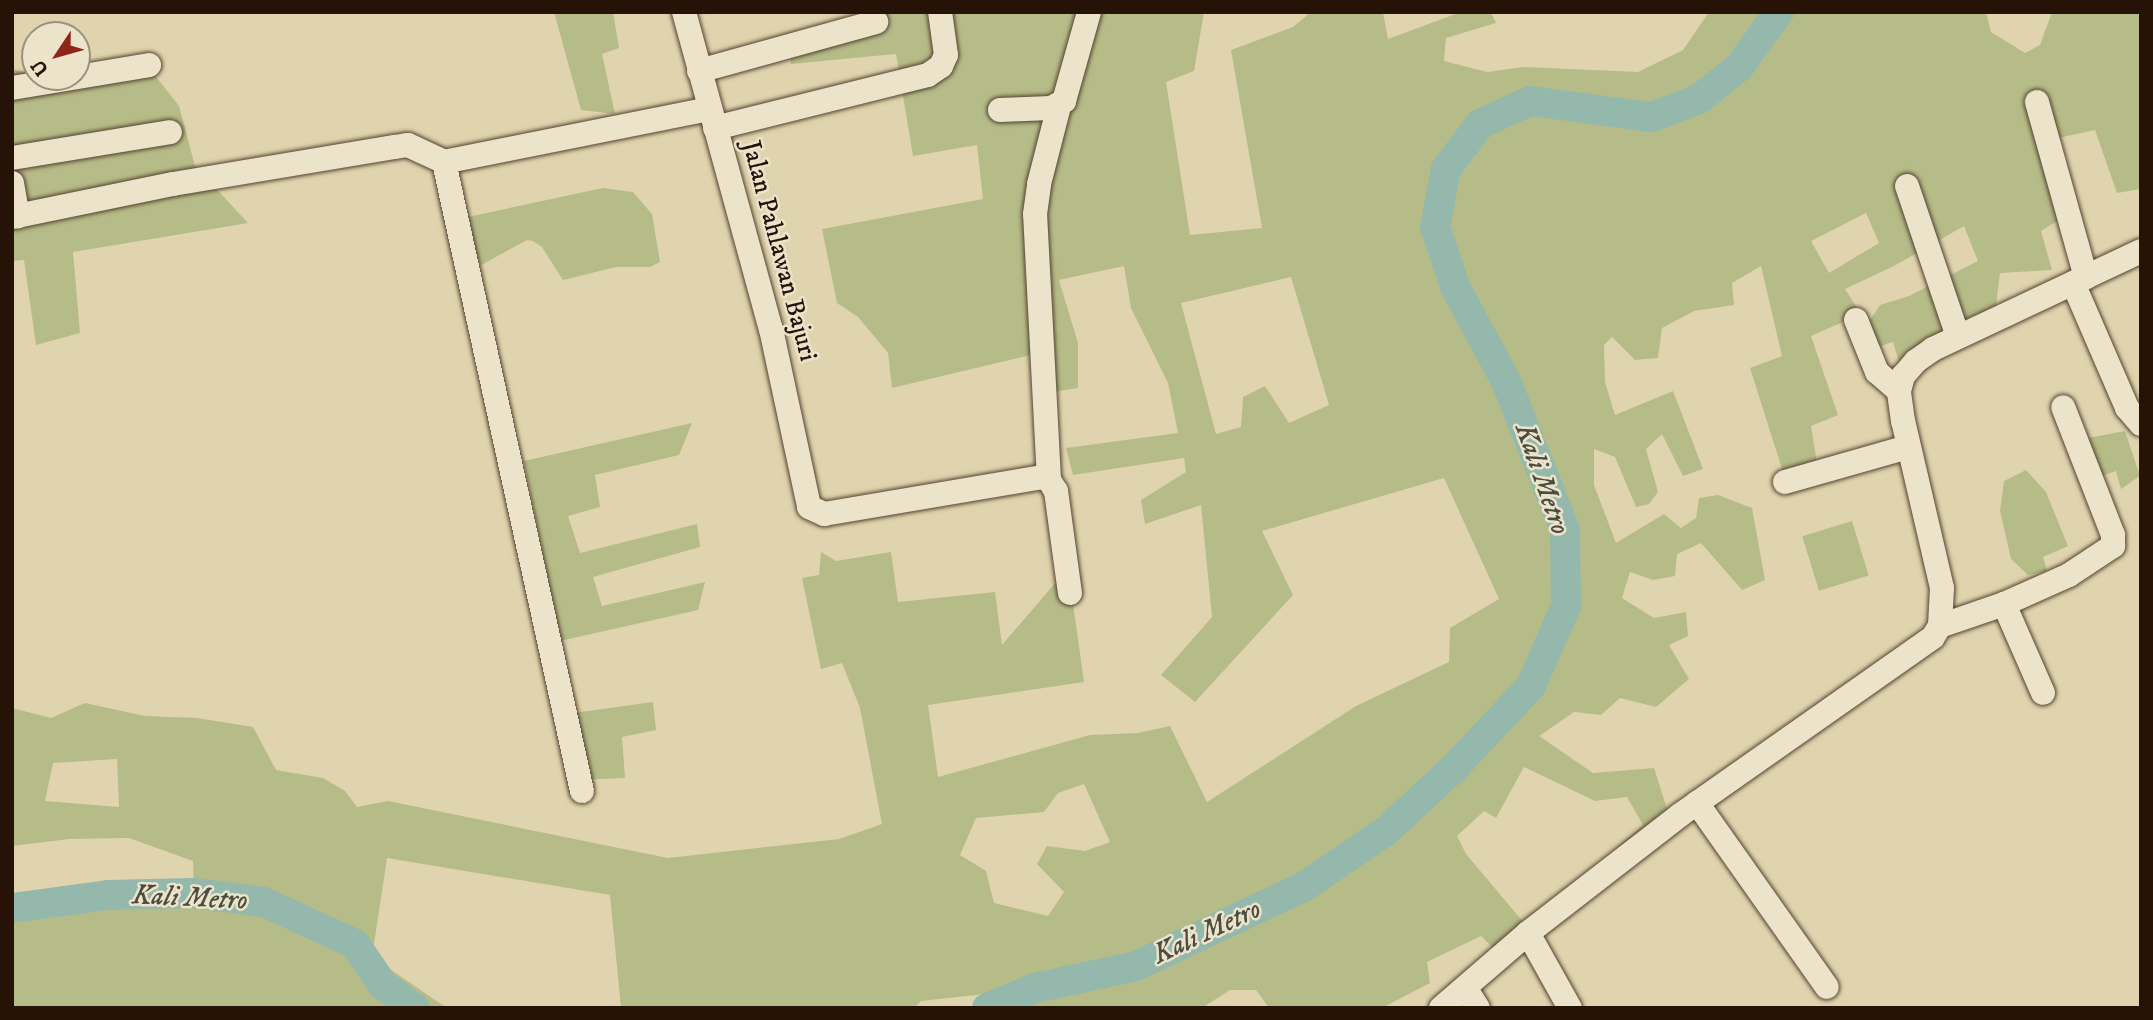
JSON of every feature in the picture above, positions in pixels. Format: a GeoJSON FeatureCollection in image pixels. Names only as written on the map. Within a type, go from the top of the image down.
{"type":"FeatureCollection","features":[{"type":"Feature","properties":{"kind":"street","name":"Jalan Pahlawan Bajuri"},"geometry":{"type":"LineString","coordinates":[[684,12],[771,329],[809,507],[824,513],[1042,477],[1049,480]]}},
{"type":"Feature","properties":{"kind":"street"},"geometry":{"type":"LineString","coordinates":[[12,183],[15,217],[173,184],[408,145],[444,162],[712,118],[928,75],[942,66],[946,55],[940,12]]}},
{"type":"Feature","properties":{"kind":"street"},"geometry":{"type":"LineString","coordinates":[[1070,593],[1056,491],[1049,480],[1035,214],[1039,184],[1059,106],[1065,101],[1089,12]]}},
{"type":"Feature","properties":{"kind":"street"},"geometry":{"type":"LineString","coordinates":[[699,71],[876,22]]}},
{"type":"Feature","properties":{"kind":"street"},"geometry":{"type":"LineString","coordinates":[[12,88],[149,65]]}},
{"type":"Feature","properties":{"kind":"street"},"geometry":{"type":"LineString","coordinates":[[2037,102],[2079,280],[2127,408],[2141,424]]}},
{"type":"Feature","properties":{"kind":"street"},"geometry":{"type":"LineString","coordinates":[[1000,110],[1059,106]]}},
{"type":"Feature","properties":{"kind":"street"},"geometry":{"type":"LineString","coordinates":[[12,158],[170,132]]}},
{"type":"Feature","properties":{"kind":"street"},"geometry":{"type":"LineString","coordinates":[[444,162],[582,791]]}},
{"type":"Feature","properties":{"kind":"street"},"geometry":{"type":"LineString","coordinates":[[1907,186],[1958,337]]}},
{"type":"Feature","properties":{"kind":"street"},"geometry":{"type":"LineString","coordinates":[[1940,626],[1942,588],[1908,447],[1899,391],[1905,371],[1916,361],[1958,337],[2141,251]]}},
{"type":"Feature","properties":{"kind":"street"},"geometry":{"type":"LineString","coordinates":[[1856,320],[1877,372],[1899,391]]}},
{"type":"Feature","properties":{"kind":"street"},"geometry":{"type":"LineString","coordinates":[[1441,1008],[1472,998],[1528,933],[1698,803],[1925,645],[1940,626],[2004,604],[2069,575],[2113,546],[2113,535],[2063,407]]}},
{"type":"Feature","properties":{"kind":"street"},"geometry":{"type":"LineString","coordinates":[[1785,482],[1908,447]]}},
{"type":"Feature","properties":{"kind":"street"},"geometry":{"type":"LineString","coordinates":[[2004,604],[2043,693]]}},
{"type":"Feature","properties":{"kind":"street"},"geometry":{"type":"LineString","coordinates":[[1698,803],[1827,987]]}},
{"type":"Feature","properties":{"kind":"street"},"geometry":{"type":"LineString","coordinates":[[1528,933],[1570,1008]]}},
{"type":"Feature","properties":{"kind":"green space"},"geometry":{"type":"Polygon","coordinates":[[[554,12],[613,12],[619,48],[602,54],[615,114],[581,110],[554,12]]]}},
{"type":"Feature","properties":{"kind":"green space"},"geometry":{"type":"Polygon","coordinates":[[[884,12],[1204,12],[1194,71],[1166,82],[1190,235],[1262,228],[1231,50],[1293,27],[1311,12],[1383,12],[1388,39],[1461,12],[1491,12],[1496,23],[1446,38],[1444,61],[1487,72],[1523,67],[1638,72],[1683,50],[1709,12],[1986,12],[1991,32],[2025,53],[2040,45],[2052,12],[2141,12],[2141,189],[2117,193],[2095,130],[2054,139],[2072,212],[2041,231],[2052,270],[2000,273],[1996,306],[1947,327],[1944,335],[1900,365],[1893,342],[1874,348],[1866,326],[1880,305],[1909,296],[1978,261],[1964,226],[1894,266],[1845,289],[1861,314],[1811,336],[1838,415],[1811,426],[1820,483],[1790,494],[1750,368],[1782,356],[1761,266],[1732,283],[1734,305],[1694,311],[1662,328],[1658,358],[1635,360],[1612,337],[1604,345],[1605,382],[1615,415],[1673,391],[1703,469],[1683,476],[1662,434],[1646,449],[1658,492],[1649,504],[1636,507],[1615,457],[1594,449],[1594,485],[1616,543],[1664,514],[1681,528],[1696,518],[1699,498],[1718,495],[1752,508],[1765,580],[1742,590],[1701,543],[1677,554],[1675,576],[1653,580],[1630,572],[1622,598],[1654,618],[1686,612],[1688,636],[1669,645],[1689,679],[1656,707],[1620,698],[1601,715],[1574,712],[1539,736],[1593,773],[1654,768],[1675,834],[1619,862],[1619,846],[1643,825],[1627,797],[1595,801],[1524,767],[1496,818],[1484,811],[1457,836],[1466,854],[1535,936],[1503,958],[1481,936],[1427,962],[1430,983],[1382,1008],[1269,1008],[1256,990],[1230,990],[1202,1008],[987,1008],[1032,989],[921,1001],[914,1008],[621,1008],[610,895],[387,858],[372,957],[447,1008],[12,1008],[12,908],[108,895],[194,893],[193,861],[129,838],[69,839],[12,846],[12,708],[51,718],[85,703],[145,716],[197,718],[253,727],[276,770],[323,778],[345,791],[357,807],[388,801],[668,858],[839,839],[882,824],[860,708],[842,663],[821,669],[802,578],[819,575],[821,552],[836,561],[891,552],[898,602],[995,592],[1002,645],[1068,568],[1084,682],[928,705],[938,777],[1090,735],[1138,733],[1170,726],[1207,802],[1356,706],[1449,662],[1450,628],[1499,599],[1444,478],[1262,531],[1293,595],[1195,702],[1161,675],[1212,617],[1201,505],[1145,524],[1141,500],[1186,472],[1184,458],[1073,475],[1066,448],[1178,433],[1168,383],[1131,308],[1124,266],[1059,280],[1078,343],[1078,388],[1046,393],[1035,354],[892,388],[888,353],[858,317],[837,303],[822,229],[983,199],[977,145],[913,156],[896,54],[791,64],[788,45],[886,31],[884,12]],[[1866,213],[1811,241],[1829,273],[1879,243],[1866,213]],[[1291,277],[1181,303],[1216,434],[1241,427],[1243,397],[1265,386],[1289,423],[1329,405],[1291,277]],[[117,759],[53,763],[45,801],[119,807],[117,759]],[[1084,784],[1058,793],[1044,812],[976,818],[960,855],[986,871],[994,903],[1048,916],[1064,892],[1037,864],[1047,846],[1085,851],[1110,842],[1084,784]]]}},
{"type":"Feature","properties":{"kind":"green space"},"geometry":{"type":"Polygon","coordinates":[[[91,62],[150,69],[179,106],[195,166],[248,223],[73,252],[80,333],[36,345],[24,260],[12,261],[12,69],[21,71],[21,91],[91,91],[91,62]]]}},
{"type":"Feature","properties":{"kind":"green space"},"geometry":{"type":"Polygon","coordinates":[[[603,188],[633,192],[652,214],[660,262],[650,267],[616,267],[563,280],[542,247],[533,241],[527,240],[481,265],[463,229],[463,218],[603,188]]]}},
{"type":"Feature","properties":{"kind":"green space"},"geometry":{"type":"Polygon","coordinates":[[[692,423],[679,455],[595,475],[600,507],[568,516],[580,553],[697,524],[700,547],[593,577],[602,606],[705,582],[698,610],[560,641],[524,461],[692,423]]]}},
{"type":"Feature","properties":{"kind":"green space"},"geometry":{"type":"Polygon","coordinates":[[[2125,431],[2140,476],[2121,489],[2116,471],[2095,478],[2083,439],[2125,431]]]}},
{"type":"Feature","properties":{"kind":"green space"},"geometry":{"type":"Polygon","coordinates":[[[2026,470],[2046,492],[2068,546],[2043,557],[2047,571],[2028,575],[2011,559],[2000,511],[2004,481],[2026,470]]]}},
{"type":"Feature","properties":{"kind":"green space"},"geometry":{"type":"Polygon","coordinates":[[[1852,521],[1869,576],[1819,591],[1802,536],[1852,521]]]}},
{"type":"Feature","properties":{"kind":"green space"},"geometry":{"type":"Polygon","coordinates":[[[653,702],[656,730],[622,737],[625,778],[578,780],[566,714],[653,702]]]}},
{"type":"Feature","properties":{"kind":"waterway","name":"Kali Metro"},"geometry":{"type":"LineString","coordinates":[[987,1008],[1035,988],[1136,966],[1305,886],[1386,831],[1454,768],[1531,686],[1566,606],[1565,530],[1506,381],[1456,289],[1435,227],[1446,169],[1480,124],[1530,101],[1652,117],[1699,99],[1739,67],[1779,12]]}},
{"type":"Feature","properties":{"kind":"waterway","name":"Kali Metro"},"geometry":{"type":"LineString","coordinates":[[12,908],[108,895],[194,893],[264,902],[355,944],[383,985],[415,1008]]}}]}
